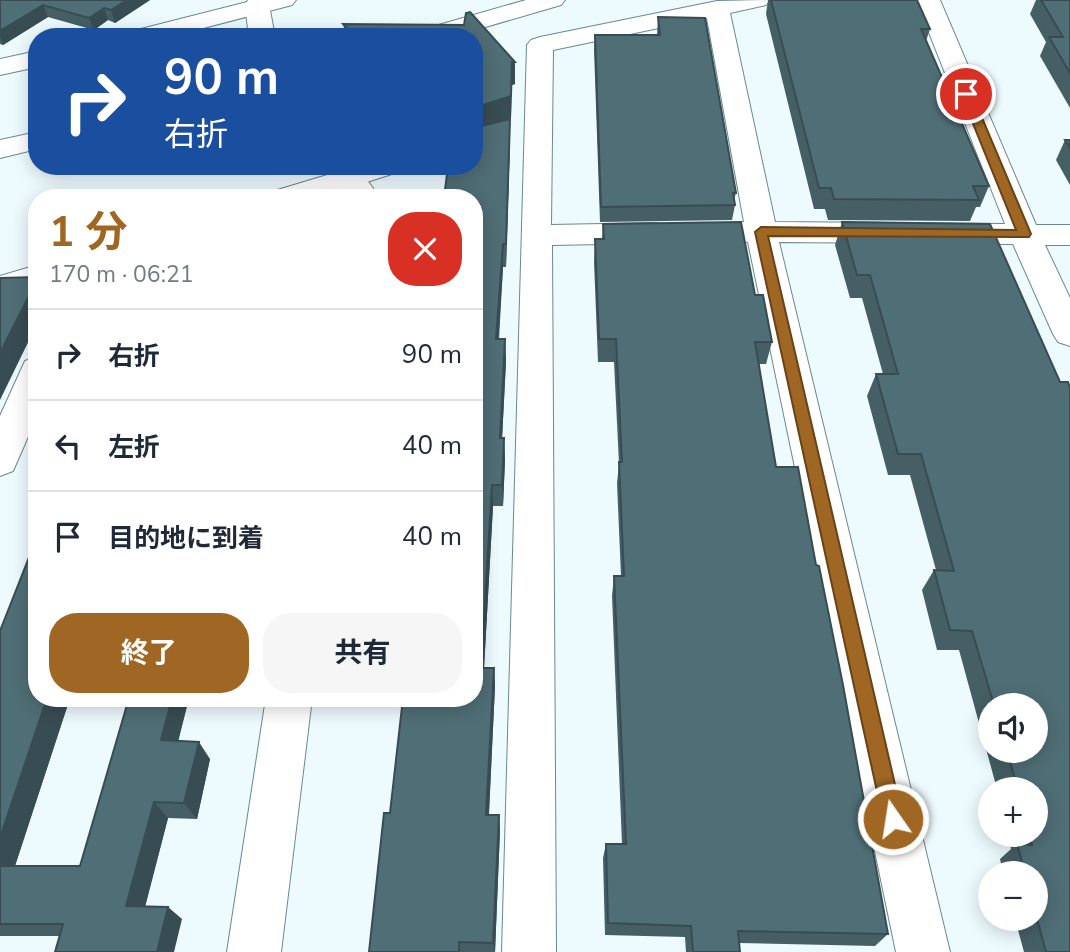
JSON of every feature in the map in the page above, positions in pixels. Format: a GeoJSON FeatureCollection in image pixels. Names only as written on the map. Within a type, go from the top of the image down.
{"type":"FeatureCollection","features":[{"type":"Feature","properties":{"kind":"street"},"geometry":{"type":"LineString","coordinates":[[170,28],[258,3],[284,0]]}},
{"type":"Feature","properties":{"kind":"street"},"geometry":{"type":"LineString","coordinates":[[455,28],[553,0]]}},
{"type":"Feature","properties":{"kind":"street"},"geometry":{"type":"LineString","coordinates":[[529,952],[538,234],[524,126],[540,45],[758,0]]}},
{"type":"Feature","properties":{"kind":"street"},"geometry":{"type":"LineString","coordinates":[[928,0],[1024,234],[1070,334]]}},
{"type":"Feature","properties":{"kind":"street"},"geometry":{"type":"LineString","coordinates":[[258,3],[261,28]]}},
{"type":"Feature","properties":{"kind":"street"},"geometry":{"type":"LineString","coordinates":[[717,8],[761,232],[923,952]]}},
{"type":"Feature","properties":{"kind":"street"},"geometry":{"type":"LineString","coordinates":[[0,67],[28,61]]}},
{"type":"Feature","properties":{"kind":"street"},"geometry":{"type":"LineString","coordinates":[[0,149],[28,142]]}},
{"type":"Feature","properties":{"kind":"street"},"geometry":{"type":"LineString","coordinates":[[317,189],[349,180]]}},
{"type":"Feature","properties":{"kind":"street"},"geometry":{"type":"LineString","coordinates":[[538,234],[761,232],[1070,235]]}},
{"type":"Feature","properties":{"kind":"street"},"geometry":{"type":"LineString","coordinates":[[0,287],[28,278]]}},
{"type":"Feature","properties":{"kind":"street"},"geometry":{"type":"LineString","coordinates":[[0,461],[28,392]]}},
{"type":"Feature","properties":{"kind":"street"},"geometry":{"type":"LineString","coordinates":[[254,952],[288,707]]}},
{"type":"Feature","properties":{"kind":"building"},"geometry":{"type":"Polygon","coordinates":[[[0,0],[127,0],[111,10],[104,8],[89,18],[43,5],[0,31],[0,0]]]}},
{"type":"Feature","properties":{"kind":"building"},"geometry":{"type":"Polygon","coordinates":[[[771,0],[917,0],[930,29],[921,29],[989,186],[973,186],[979,200],[834,199],[831,188],[819,188],[771,0]]]}},
{"type":"Feature","properties":{"kind":"building"},"geometry":{"type":"Polygon","coordinates":[[[1041,0],[1070,0],[1070,73],[1049,37],[1063,37],[1041,0]]]}},
{"type":"Feature","properties":{"kind":"building"},"geometry":{"type":"Polygon","coordinates":[[[470,12],[515,62],[512,62],[511,96],[483,105],[483,28],[347,28],[343,24],[464,25],[466,13],[470,12]]]}},
{"type":"Feature","properties":{"kind":"building"},"geometry":{"type":"Polygon","coordinates":[[[658,17],[705,18],[736,193],[733,193],[735,205],[601,207],[595,35],[660,35],[658,17]]]}},
{"type":"Feature","properties":{"kind":"building"},"geometry":{"type":"Polygon","coordinates":[[[510,119],[506,244],[503,244],[496,339],[505,339],[500,438],[504,438],[502,485],[492,485],[483,635],[483,189],[445,189],[447,175],[483,175],[483,126],[510,119]]]}},
{"type":"Feature","properties":{"kind":"building"},"geometry":{"type":"Polygon","coordinates":[[[741,222],[755,295],[763,295],[772,342],[755,342],[776,467],[798,467],[816,565],[819,566],[843,685],[888,934],[738,931],[740,952],[693,952],[691,926],[608,923],[606,844],[626,844],[614,576],[624,576],[619,462],[622,462],[616,339],[599,339],[595,239],[604,239],[603,224],[741,222]]]}},
{"type":"Feature","properties":{"kind":"building"},"geometry":{"type":"Polygon","coordinates":[[[842,222],[990,224],[1060,382],[1068,382],[1070,388],[1070,952],[1046,952],[1040,931],[1048,931],[1048,861],[1022,861],[1018,847],[1048,847],[1048,777],[1015,777],[1010,763],[1048,763],[1048,693],[990,693],[972,631],[950,630],[934,570],[954,571],[921,454],[898,454],[876,374],[898,374],[870,275],[857,275],[842,222]]]}},
{"type":"Feature","properties":{"kind":"building"},"geometry":{"type":"Polygon","coordinates":[[[28,277],[28,298],[0,353],[0,278],[28,277]]]}},
{"type":"Feature","properties":{"kind":"building"},"geometry":{"type":"Polygon","coordinates":[[[28,560],[28,707],[44,707],[0,838],[0,631],[28,560]]]}},
{"type":"Feature","properties":{"kind":"building"},"geometry":{"type":"Polygon","coordinates":[[[483,668],[494,668],[486,815],[499,815],[493,943],[459,942],[459,952],[369,952],[384,813],[390,813],[402,707],[483,707],[483,668]]]}},
{"type":"Feature","properties":{"kind":"building"},"geometry":{"type":"Polygon","coordinates":[[[126,707],[170,707],[161,740],[199,742],[184,803],[154,802],[126,906],[168,907],[157,952],[55,952],[63,924],[0,924],[0,866],[80,866],[126,707]]]}},
{"type":"Feature","properties":{"kind":"route"},"geometry":{"type":"LineString","coordinates":[[893,819],[761,232],[1024,234],[966,94]]}}]}
